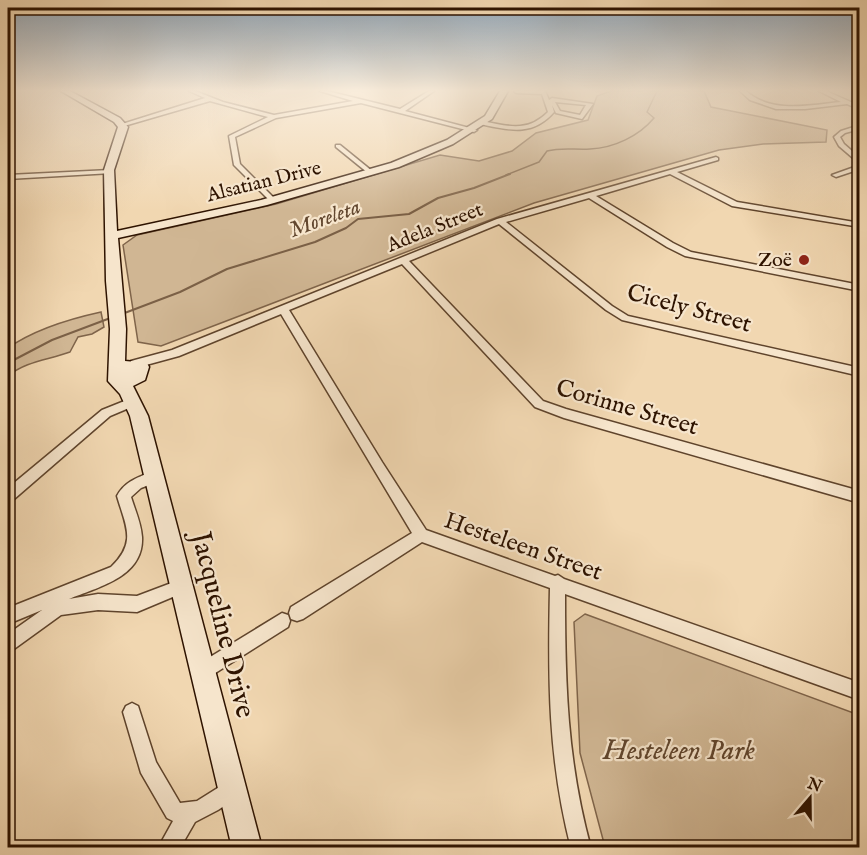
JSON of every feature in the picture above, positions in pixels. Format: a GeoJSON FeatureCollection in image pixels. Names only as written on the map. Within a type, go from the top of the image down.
{"type":"FeatureCollection","features":[{"type":"Feature","properties":{"kind":"street","name":"Jacqueline Drive"},"geometry":{"type":"LineString","coordinates":[[122,131],[110,172],[111,236],[118,326],[117,377],[136,409],[247,848]]}},
{"type":"Feature","properties":{"kind":"street"},"geometry":{"type":"LineString","coordinates":[[240,131],[235,133],[231,140],[237,165],[272,201]]}},
{"type":"Feature","properties":{"kind":"street","name":"Alsatian Drive"},"geometry":{"type":"LineString","coordinates":[[111,236],[272,201],[410,161],[470,131]]}},
{"type":"Feature","properties":{"kind":"street"},"geometry":{"type":"LineString","coordinates":[[849,131],[838,135],[838,141],[860,162]]}},
{"type":"Feature","properties":{"kind":"street"},"geometry":{"type":"LineString","coordinates":[[338,146],[370,172]]}},
{"type":"Feature","properties":{"kind":"street","name":"Adela Street"},"geometry":{"type":"LineString","coordinates":[[137,370],[500,222],[716,159]]}},
{"type":"Feature","properties":{"kind":"street"},"geometry":{"type":"LineString","coordinates":[[836,175],[860,167]]}},
{"type":"Feature","properties":{"kind":"street"},"geometry":{"type":"LineString","coordinates":[[8,177],[110,172]]}},
{"type":"Feature","properties":{"kind":"street"},"geometry":{"type":"LineString","coordinates":[[671,172],[735,204],[860,225]]}},
{"type":"Feature","properties":{"kind":"street"},"geometry":{"type":"LineString","coordinates":[[590,195],[688,254],[860,288]]}},
{"type":"Feature","properties":{"kind":"street","name":"Cicely Street"},"geometry":{"type":"LineString","coordinates":[[500,222],[609,308],[625,318],[860,372]]}},
{"type":"Feature","properties":{"kind":"street","name":"Corinne Street"},"geometry":{"type":"LineString","coordinates":[[403,260],[539,404],[860,496]]}},
{"type":"Feature","properties":{"kind":"street","name":"Hesteleen Street"},"geometry":{"type":"LineString","coordinates":[[283,309],[421,535],[558,582],[860,692]]}},
{"type":"Feature","properties":{"kind":"street","name":"Jacqueline Drive"},"geometry":{"type":"LineString","coordinates":[[118,326],[137,370],[136,409]]}},
{"type":"Feature","properties":{"kind":"street"},"geometry":{"type":"LineString","coordinates":[[117,377],[132,381],[137,370]]}},
{"type":"Feature","properties":{"kind":"street"},"geometry":{"type":"LineString","coordinates":[[8,496],[106,413],[136,409]]}},
{"type":"Feature","properties":{"kind":"street"},"geometry":{"type":"LineString","coordinates":[[8,616],[116,572],[125,564],[135,546],[136,538],[124,496],[125,492],[154,477]]}},
{"type":"Feature","properties":{"kind":"street"},"geometry":{"type":"LineString","coordinates":[[297,613],[421,535]]}},
{"type":"Feature","properties":{"kind":"street"},"geometry":{"type":"LineString","coordinates":[[558,582],[557,713],[560,751],[569,809],[581,848]]}},
{"type":"Feature","properties":{"kind":"street"},"geometry":{"type":"LineString","coordinates":[[8,643],[58,608],[98,602],[137,604],[182,586]]}},
{"type":"Feature","properties":{"kind":"street"},"geometry":{"type":"LineString","coordinates":[[203,670],[282,621]]}},
{"type":"Feature","properties":{"kind":"street"},"geometry":{"type":"LineString","coordinates":[[132,712],[148,765],[174,811],[188,815],[196,812],[232,789]]}},
{"type":"Feature","properties":{"kind":"street"},"geometry":{"type":"LineString","coordinates":[[168,848],[188,815]]}},
{"type":"Feature","properties":{"kind":"green space"},"geometry":{"type":"Polygon","coordinates":[[[544,131],[827,131],[826,142],[763,144],[719,150],[534,203],[161,346],[138,342],[123,245],[137,235],[276,204],[440,155],[479,161],[512,151],[536,133],[544,131]]]}},
{"type":"Feature","properties":{"kind":"green space"},"geometry":{"type":"Polygon","coordinates":[[[101,312],[104,327],[92,334],[78,337],[70,352],[30,364],[8,376],[8,348],[18,341],[53,326],[101,312]]]}},
{"type":"Feature","properties":{"kind":"green space","name":"Hesteleen Park"},"geometry":{"type":"Polygon","coordinates":[[[585,614],[859,715],[859,847],[605,847],[580,753],[574,622],[585,614]]]}},
{"type":"Feature","properties":{"kind":"waterway","name":"Moreleta"},"geometry":{"type":"LineString","coordinates":[[506,175],[539,162],[547,151],[599,148],[625,140],[640,131]]}},
{"type":"Feature","properties":{"kind":"waterway","name":"Moreleta"},"geometry":{"type":"LineString","coordinates":[[122,314],[180,292],[227,269],[315,242],[346,228],[358,219],[409,214],[438,198],[474,188],[510,174]]}},
{"type":"Feature","properties":{"kind":"waterway","name":"Moreleta"},"geometry":{"type":"LineString","coordinates":[[8,363],[52,340],[113,317]]}},
{"type":"Feature","properties":{"kind":"place","name":"Zoë"},"geometry":{"type":"Point","coordinates":[804,260]}}]}
